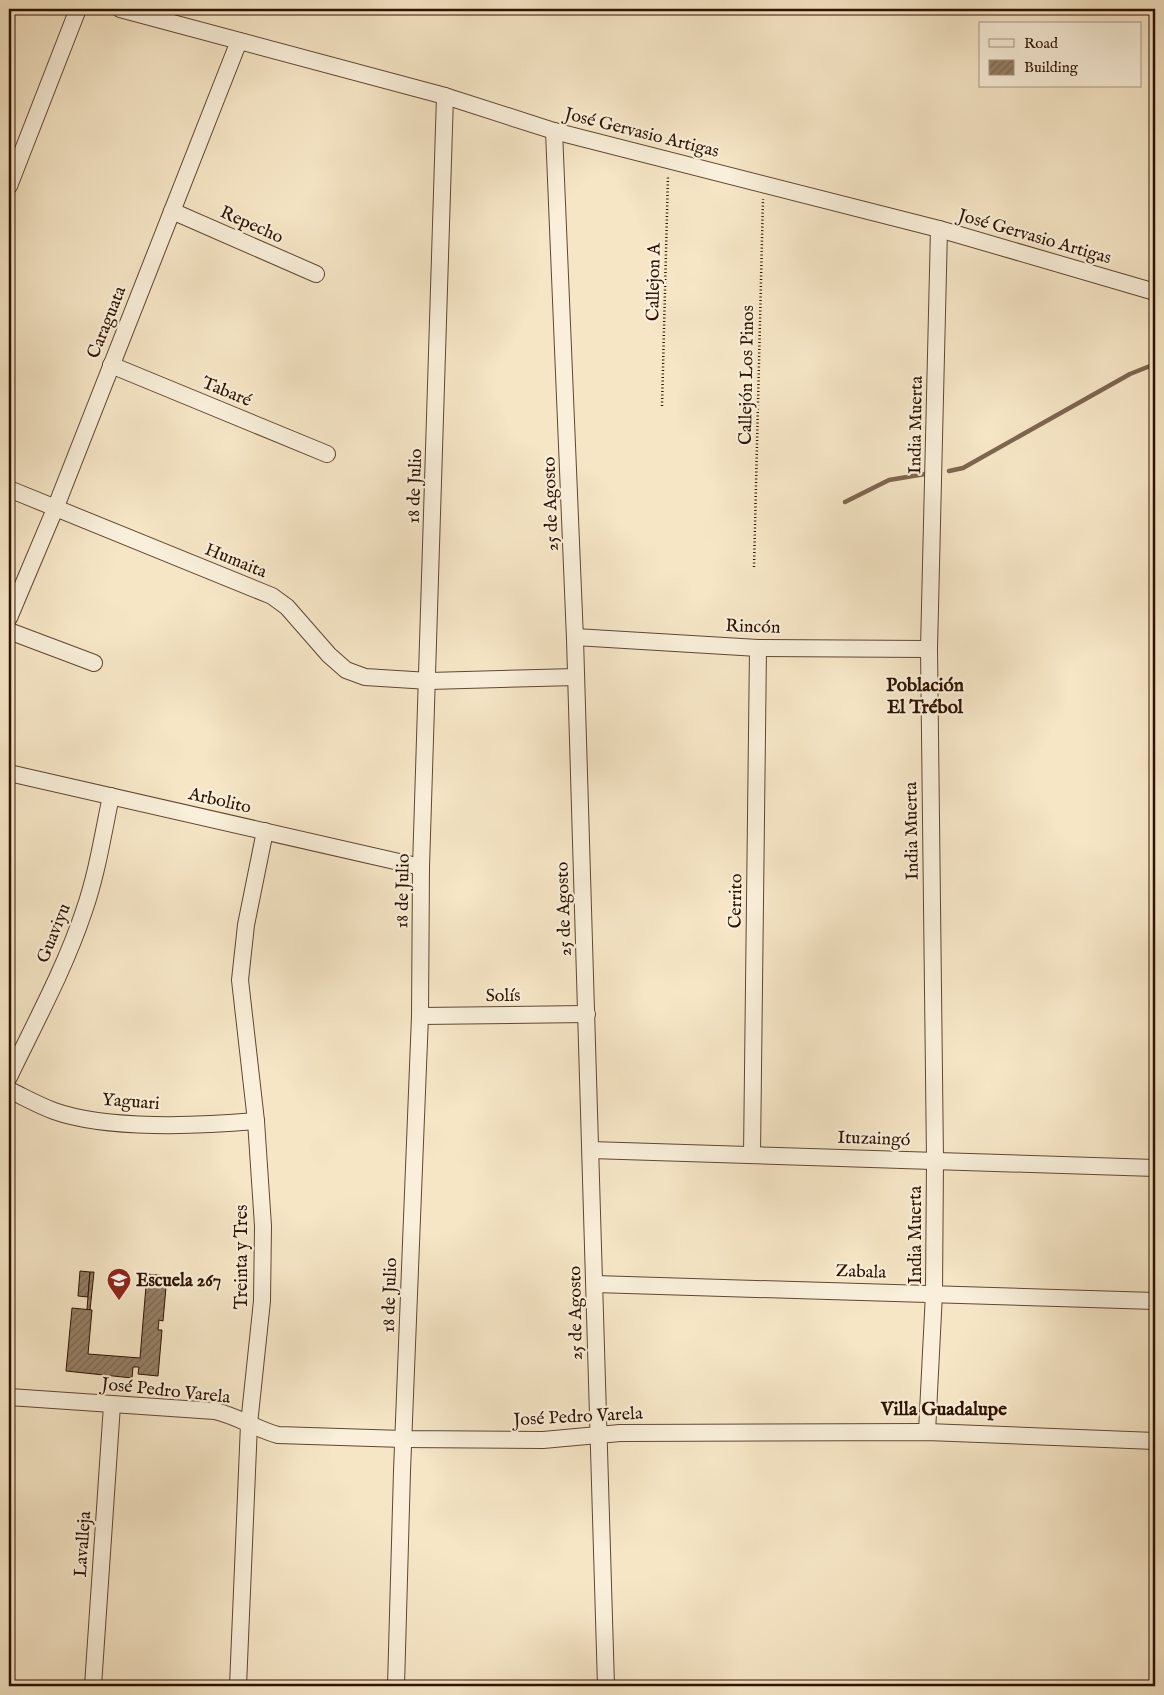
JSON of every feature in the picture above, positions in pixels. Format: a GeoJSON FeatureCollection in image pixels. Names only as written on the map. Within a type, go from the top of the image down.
{"type":"FeatureCollection","features":[{"type":"Feature","properties":{"kind":"street"},"geometry":{"type":"LineString","coordinates":[[9,186],[78,9]]}},
{"type":"Feature","properties":{"kind":"street","name":"José Gervasio Artigas"},"geometry":{"type":"LineString","coordinates":[[120,9],[444,96],[554,131],[939,229],[1155,292]]}},
{"type":"Feature","properties":{"kind":"street","name":"Caraguata"},"geometry":{"type":"LineString","coordinates":[[9,618],[55,509],[239,41]]}},
{"type":"Feature","properties":{"kind":"street","name":"18 de Julio"},"geometry":{"type":"LineString","coordinates":[[396,1686],[403,1439],[420,1016],[422,866],[444,96]]}},
{"type":"Feature","properties":{"kind":"street","name":"25 de Agosto"},"geometry":{"type":"LineString","coordinates":[[554,131],[575,637],[595,1284],[596,1435],[606,1686]]}},
{"type":"Feature","properties":{"kind":"street","name":"Repecho"},"geometry":{"type":"LineString","coordinates":[[172,211],[316,274]]}},
{"type":"Feature","properties":{"kind":"street","name":"India Muerta"},"geometry":{"type":"LineString","coordinates":[[927,1432],[934,1293],[935,1160],[929,649],[939,229]]}},
{"type":"Feature","properties":{"kind":"street","name":"Tabaré"},"geometry":{"type":"LineString","coordinates":[[111,365],[327,454]]}},
{"type":"Feature","properties":{"kind":"street","name":"Humaita"},"geometry":{"type":"LineString","coordinates":[[9,489],[272,596],[288,607],[329,655],[346,670],[365,678],[428,681]]}},
{"type":"Feature","properties":{"kind":"street"},"geometry":{"type":"LineString","coordinates":[[9,631],[94,663]]}},
{"type":"Feature","properties":{"kind":"street","name":"Rincón"},"geometry":{"type":"LineString","coordinates":[[575,637],[758,648],[929,649]]}},
{"type":"Feature","properties":{"kind":"street","name":"Cerrito"},"geometry":{"type":"LineString","coordinates":[[752,1155],[758,648]]}},
{"type":"Feature","properties":{"kind":"street"},"geometry":{"type":"LineString","coordinates":[[428,681],[576,677]]}},
{"type":"Feature","properties":{"kind":"street","name":"Arbolito"},"geometry":{"type":"LineString","coordinates":[[9,773],[422,866]]}},
{"type":"Feature","properties":{"kind":"street","name":"Guaviyu"},"geometry":{"type":"LineString","coordinates":[[9,1077],[72,944],[82,918],[98,860],[111,796]]}},
{"type":"Feature","properties":{"kind":"street","name":"Treinta y Tres"},"geometry":{"type":"LineString","coordinates":[[238,1686],[249,1424],[262,1301],[263,1226],[256,1121],[240,980],[246,925],[265,831]]}},
{"type":"Feature","properties":{"kind":"street","name":"Solís"},"geometry":{"type":"LineString","coordinates":[[420,1016],[587,1014]]}},
{"type":"Feature","properties":{"kind":"street","name":"Yaguari"},"geometry":{"type":"LineString","coordinates":[[9,1090],[54,1111],[115,1122],[202,1125],[256,1121]]}},
{"type":"Feature","properties":{"kind":"street","name":"Ituzaingó"},"geometry":{"type":"LineString","coordinates":[[591,1150],[1155,1168]]}},
{"type":"Feature","properties":{"kind":"street","name":"Zabala"},"geometry":{"type":"LineString","coordinates":[[595,1284],[1155,1301]]}},
{"type":"Feature","properties":{"kind":"street","name":"José Pedro Varela"},"geometry":{"type":"LineString","coordinates":[[9,1397],[215,1411],[232,1415],[278,1435],[403,1439],[543,1440],[596,1435],[692,1432],[927,1432],[1155,1440]]}},
{"type":"Feature","properties":{"kind":"street","name":"Lavalleja"},"geometry":{"type":"LineString","coordinates":[[93,1686],[112,1404]]}},
{"type":"Feature","properties":{"kind":"path","name":"Callejon A"},"geometry":{"type":"LineString","coordinates":[[662,406],[668,160]]}},
{"type":"Feature","properties":{"kind":"path","name":"Callejón Los Pinos"},"geometry":{"type":"LineString","coordinates":[[754,567],[763,184]]}},
{"type":"Feature","properties":{"kind":"building"},"geometry":{"type":"Polygon","coordinates":[[[80,1271],[90,1272],[88,1297],[78,1296],[80,1271]]]}},
{"type":"Feature","properties":{"kind":"building"},"geometry":{"type":"Polygon","coordinates":[[[90,1272],[94,1272],[90,1310],[87,1309],[90,1272]]]}},
{"type":"Feature","properties":{"kind":"building"},"geometry":{"type":"Polygon","coordinates":[[[147,1274],[167,1276],[163,1321],[159,1320],[158,1330],[162,1330],[158,1376],[138,1374],[139,1367],[133,1367],[132,1378],[66,1371],[72,1308],[92,1310],[88,1354],[140,1358],[147,1274]]]}},
{"type":"Feature","properties":{"kind":"waterway"},"geometry":{"type":"LineString","coordinates":[[949,471],[963,468],[1130,374],[1155,364]]}},
{"type":"Feature","properties":{"kind":"waterway"},"geometry":{"type":"LineString","coordinates":[[845,502],[889,480],[925,474]]}},
{"type":"Feature","properties":{"kind":"place","name":"Escuela 267"},"geometry":{"type":"Point","coordinates":[119,1301]}},
{"type":"Feature","properties":{"kind":"district","name":"Población El Trébol"},"geometry":{"type":"Point","coordinates":[925,695]}},
{"type":"Feature","properties":{"kind":"district","name":"Villa Guadalupe"},"geometry":{"type":"Point","coordinates":[944,1408]}}]}
